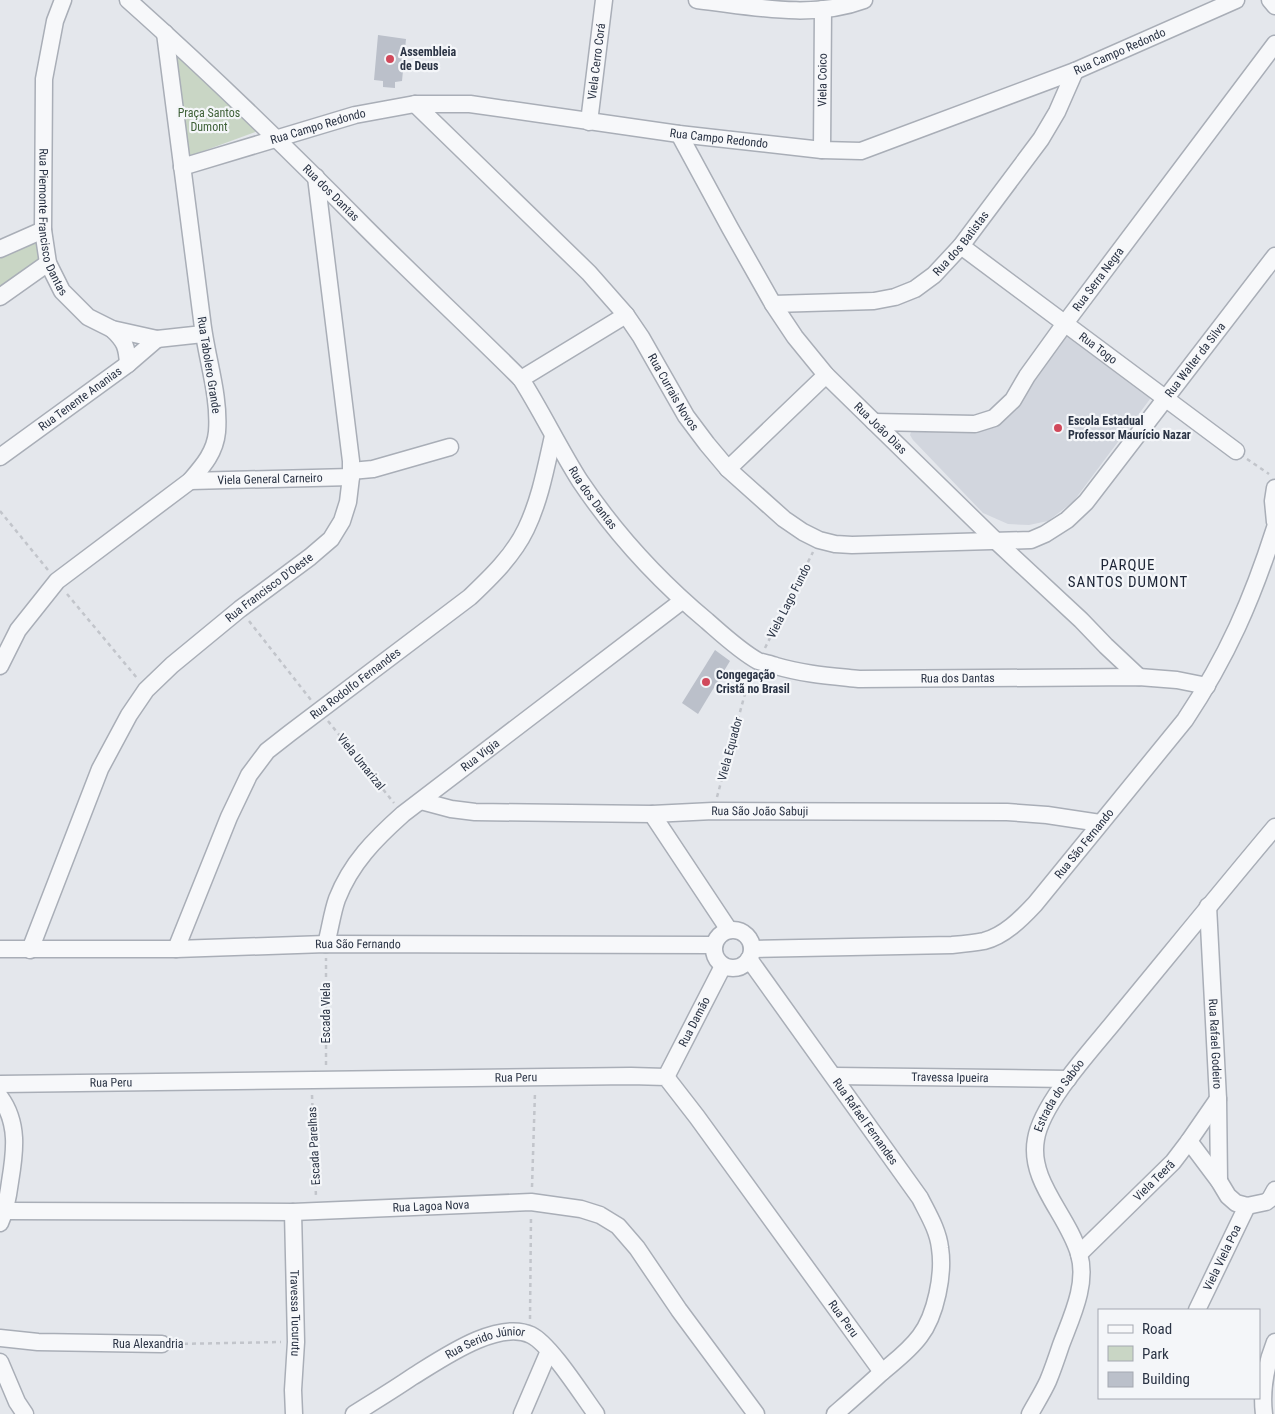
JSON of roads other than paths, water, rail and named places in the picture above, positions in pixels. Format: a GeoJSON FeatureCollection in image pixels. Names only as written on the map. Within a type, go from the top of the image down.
{"type":"FeatureCollection","features":[{"type":"Feature","properties":{"kind":"street","name":"Rua Piemonte Francisco Dantas"},"geometry":{"type":"LineString","coordinates":[[63,0],[55,20],[44,79],[43,230],[48,263],[62,291],[88,317],[112,329],[157,339],[203,334]]}},
{"type":"Feature","properties":{"kind":"street","name":"Rua dos Dantas"},"geometry":{"type":"LineString","coordinates":[[128,0],[316,177],[521,379],[581,482],[617,531],[682,601],[728,640],[759,661],[789,670],[820,676],[859,679],[1138,677],[1177,680],[1207,686]]}},
{"type":"Feature","properties":{"kind":"street","name":"Viela Cerro Corá"},"geometry":{"type":"LineString","coordinates":[[589,122],[604,0]]}},
{"type":"Feature","properties":{"kind":"street"},"geometry":{"type":"LineString","coordinates":[[697,0],[781,10],[823,9],[864,0]]}},
{"type":"Feature","properties":{"kind":"street","name":"Rua Campo Redondo"},"geometry":{"type":"LineString","coordinates":[[182,167],[355,115],[416,104],[470,104],[680,134],[822,150],[861,151],[1075,71],[1236,0]]}},
{"type":"Feature","properties":{"kind":"street"},"geometry":{"type":"LineString","coordinates":[[1270,0],[1275,6]]}},
{"type":"Feature","properties":{"kind":"street","name":"Viela Coico"},"geometry":{"type":"LineString","coordinates":[[822,150],[823,9]]}},
{"type":"Feature","properties":{"kind":"street","name":"Rua Tabolero Grande"},"geometry":{"type":"LineString","coordinates":[[0,666],[18,630],[57,581],[190,481],[205,464],[213,449],[217,434],[216,400],[203,334],[165,33]]}},
{"type":"Feature","properties":{"kind":"street","name":"Rua Serra Negra"},"geometry":{"type":"LineString","coordinates":[[874,422],[975,424],[994,418],[1013,400],[1027,376],[1066,322],[1275,44]]}},
{"type":"Feature","properties":{"kind":"street","name":"Rua dos Batistas"},"geometry":{"type":"LineString","coordinates":[[773,304],[874,301],[895,297],[915,289],[934,275],[961,246],[1041,139],[1057,112],[1075,71]]}},
{"type":"Feature","properties":{"kind":"street","name":"Rua Currais Novos"},"geometry":{"type":"LineString","coordinates":[[416,104],[589,274],[626,315],[641,337],[686,416],[707,444],[728,469],[784,518],[803,532],[819,540],[835,544],[997,542]]}},
{"type":"Feature","properties":{"kind":"street","name":"Rua João Dias"},"geometry":{"type":"LineString","coordinates":[[680,134],[773,304],[795,337],[826,375],[1138,677]]}},
{"type":"Feature","properties":{"kind":"street","name":"Rua Francisco D'Oeste"},"geometry":{"type":"LineString","coordinates":[[30,950],[100,769],[129,715],[146,690],[172,665],[240,609],[331,539],[342,521],[348,502],[351,474],[316,177]]}},
{"type":"Feature","properties":{"kind":"street"},"geometry":{"type":"LineString","coordinates":[[0,249],[43,230]]}},
{"type":"Feature","properties":{"kind":"street","name":"Rua Togo"},"geometry":{"type":"LineString","coordinates":[[961,246],[1066,322],[1236,451]]}},
{"type":"Feature","properties":{"kind":"street","name":"Rua Walter da Silva"},"geometry":{"type":"LineString","coordinates":[[997,542],[1031,540],[1045,534],[1067,520],[1086,502],[1275,256]]}},
{"type":"Feature","properties":{"kind":"street"},"geometry":{"type":"LineString","coordinates":[[0,297],[48,263]]}},
{"type":"Feature","properties":{"kind":"street"},"geometry":{"type":"LineString","coordinates":[[521,379],[626,315]]}},
{"type":"Feature","properties":{"kind":"street"},"geometry":{"type":"LineString","coordinates":[[112,329],[123,340],[128,364]]}},
{"type":"Feature","properties":{"kind":"street","name":"Rua Tenente Ananias"},"geometry":{"type":"LineString","coordinates":[[0,457],[128,364],[157,339]]}},
{"type":"Feature","properties":{"kind":"street"},"geometry":{"type":"LineString","coordinates":[[728,469],[826,375]]}},
{"type":"Feature","properties":{"kind":"street","name":"Rua Rodolfo Fernandes"},"geometry":{"type":"LineString","coordinates":[[176,949],[229,817],[249,774],[267,751],[470,597],[494,574],[513,550],[526,529],[536,502],[553,436]]}},
{"type":"Feature","properties":{"kind":"street","name":"Viela General Carneiro"},"geometry":{"type":"LineString","coordinates":[[190,481],[351,474],[450,447]]}},
{"type":"Feature","properties":{"kind":"street"},"geometry":{"type":"LineString","coordinates":[[1275,488],[1273,501],[1275,522]]}},
{"type":"Feature","properties":{"kind":"street","name":"Rua São Fernando"},"geometry":{"type":"LineString","coordinates":[[750,954],[952,945],[985,941],[1000,934],[1020,920],[1184,720],[1207,686],[1230,646],[1243,616],[1275,528]]}},
{"type":"Feature","properties":{"kind":"street","name":"Rua Vigia"},"geometry":{"type":"LineString","coordinates":[[326,944],[337,899],[362,853],[403,814],[682,601]]}},
{"type":"Feature","properties":{"kind":"street","name":"Rua São João Sabuji"},"geometry":{"type":"LineString","coordinates":[[421,801],[451,809],[475,812],[652,814],[713,811],[1007,812],[1047,815],[1100,823]]}},
{"type":"Feature","properties":{"kind":"street"},"geometry":{"type":"LineString","coordinates":[[652,814],[728,930]]}},
{"type":"Feature","properties":{"kind":"street","name":"Estrada do Sabôo"},"geometry":{"type":"LineString","coordinates":[[1030,1414],[1048,1382],[1076,1303],[1081,1265],[1079,1254],[1065,1222],[1048,1194],[1037,1167],[1034,1152],[1036,1137],[1042,1120],[1068,1079],[1208,906],[1275,828]]}},
{"type":"Feature","properties":{"kind":"street","name":"Rua Rafael Godeiro"},"geometry":{"type":"LineString","coordinates":[[1208,906],[1218,1099],[1219,1180]]}},
{"type":"Feature","properties":{"kind":"street"},"geometry":{"type":"LineString","coordinates":[[728,930],[745,934],[751,943],[750,954],[739,967],[723,966],[716,958],[714,945],[719,935],[728,930]]}},
{"type":"Feature","properties":{"kind":"street","name":"Rua São Fernando"},"geometry":{"type":"LineString","coordinates":[[0,950],[176,949],[326,944],[714,945]]}},
{"type":"Feature","properties":{"kind":"street","name":"Rua Rafael Fernandes"},"geometry":{"type":"LineString","coordinates":[[750,954],[920,1198],[934,1226],[940,1248],[936,1299],[930,1320],[921,1335],[907,1352],[835,1414]]}},
{"type":"Feature","properties":{"kind":"street","name":"Rua Damão"},"geometry":{"type":"LineString","coordinates":[[666,1078],[723,966]]}},
{"type":"Feature","properties":{"kind":"street","name":"Rua Peru"},"geometry":{"type":"LineString","coordinates":[[0,1084],[631,1076],[666,1078],[703,1125],[882,1372]]}},
{"type":"Feature","properties":{"kind":"street","name":"Travessa Ipueira"},"geometry":{"type":"LineString","coordinates":[[834,1076],[1068,1079]]}},
{"type":"Feature","properties":{"kind":"street"},"geometry":{"type":"LineString","coordinates":[[0,1097],[10,1112],[14,1132],[14,1154],[3,1217]]}},
{"type":"Feature","properties":{"kind":"street","name":"Viela Teerã"},"geometry":{"type":"LineString","coordinates":[[1079,1254],[1173,1162],[1218,1099]]}},
{"type":"Feature","properties":{"kind":"street"},"geometry":{"type":"LineString","coordinates":[[1189,1141],[1219,1180],[1228,1196],[1236,1203],[1247,1206],[1266,1202],[1275,1190]]}},
{"type":"Feature","properties":{"kind":"street","name":"Rua Lagoa Nova"},"geometry":{"type":"LineString","coordinates":[[3,1217],[293,1212],[531,1202],[572,1207],[600,1215],[618,1226],[637,1248],[679,1310],[756,1414]]}},
{"type":"Feature","properties":{"kind":"street","name":"Viela Viela Poa"},"geometry":{"type":"LineString","coordinates":[[1197,1309],[1247,1206]]}},
{"type":"Feature","properties":{"kind":"street","name":"Travessa Tucurutu"},"geometry":{"type":"LineString","coordinates":[[293,1212],[296,1342],[292,1390],[294,1414]]}},
{"type":"Feature","properties":{"kind":"street","name":"Rua Serido Júnior"},"geometry":{"type":"LineString","coordinates":[[354,1414],[474,1341],[498,1333],[515,1332],[530,1334],[549,1351],[596,1414]]}},
{"type":"Feature","properties":{"kind":"street","name":"Rua Alexandria"},"geometry":{"type":"LineString","coordinates":[[0,1338],[38,1342],[162,1344]]}},
{"type":"Feature","properties":{"kind":"street"},"geometry":{"type":"LineString","coordinates":[[1264,1414],[1263,1393],[1266,1372],[1275,1342]]}},
{"type":"Feature","properties":{"kind":"street"},"geometry":{"type":"LineString","coordinates":[[522,1414],[549,1351]]}},
{"type":"Feature","properties":{"kind":"street"},"geometry":{"type":"LineString","coordinates":[[0,1362],[25,1414]]}},
{"type":"Feature","properties":{"kind":"place","name":"Assembleia de Deus"},"geometry":{"type":"Point","coordinates":[390,59]}},
{"type":"Feature","properties":{"kind":"place","name":"Escola Estadual Professor Maurício Nazar"},"geometry":{"type":"Point","coordinates":[1058,428]}},
{"type":"Feature","properties":{"kind":"place","name":"Congegação Cristã no Brasil"},"geometry":{"type":"Point","coordinates":[706,682]}},
{"type":"Feature","properties":{"kind":"district","name":"PARQUE SANTOS DUMONT"},"geometry":{"type":"Point","coordinates":[1128,574]}},
{"type":"Feature","properties":{"kind":"park label","name":"Praça Santos Dumont"},"geometry":{"type":"Point","coordinates":[209,120]}}]}
